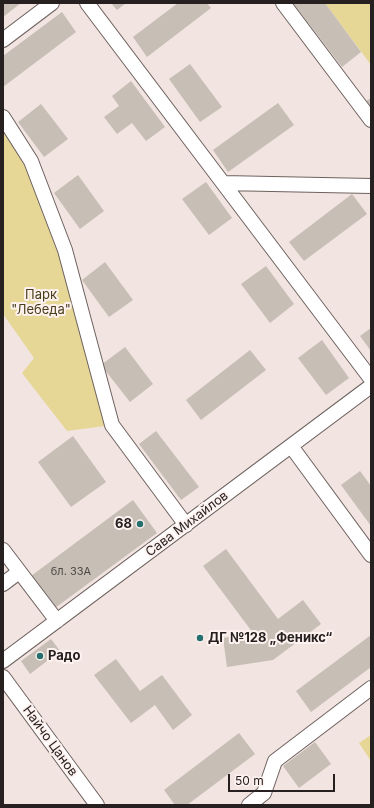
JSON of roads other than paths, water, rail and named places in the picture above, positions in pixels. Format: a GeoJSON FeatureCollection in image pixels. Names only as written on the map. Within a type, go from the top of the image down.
{"type":"FeatureCollection","features":[{"type":"Feature","properties":{"kind":"street"},"geometry":{"type":"LineString","coordinates":[[3,40],[52,3]]}},
{"type":"Feature","properties":{"kind":"street"},"geometry":{"type":"LineString","coordinates":[[87,3],[371,379]]}},
{"type":"Feature","properties":{"kind":"street"},"geometry":{"type":"LineString","coordinates":[[283,3],[371,120]]}},
{"type":"Feature","properties":{"kind":"street"},"geometry":{"type":"LineString","coordinates":[[3,117],[31,161],[65,250],[112,425],[186,525]]}},
{"type":"Feature","properties":{"kind":"street"},"geometry":{"type":"LineString","coordinates":[[223,183],[371,186]]}},
{"type":"Feature","properties":{"kind":"street","name":"Сава Михайлов"},"geometry":{"type":"LineString","coordinates":[[3,661],[371,386]]}},
{"type":"Feature","properties":{"kind":"street"},"geometry":{"type":"LineString","coordinates":[[291,446],[371,555]]}},
{"type":"Feature","properties":{"kind":"street"},"geometry":{"type":"LineString","coordinates":[[3,550],[57,622]]}},
{"type":"Feature","properties":{"kind":"street"},"geometry":{"type":"LineString","coordinates":[[3,584],[19,572]]}},
{"type":"Feature","properties":{"kind":"street","name":"Найчо Цанов"},"geometry":{"type":"LineString","coordinates":[[3,677],[98,805]]}},
{"type":"Feature","properties":{"kind":"street"},"geometry":{"type":"LineString","coordinates":[[248,805],[264,793],[275,761],[371,688]]}},
{"type":"Feature","properties":{"kind":"place","name":"68"},"geometry":{"type":"Point","coordinates":[140,524]}},
{"type":"Feature","properties":{"kind":"place","name":"ДГ №128 „Феникс“"},"geometry":{"type":"Point","coordinates":[200,638]}},
{"type":"Feature","properties":{"kind":"place","name":"Радо"},"geometry":{"type":"Point","coordinates":[40,656]}},
{"type":"Feature","properties":{"kind":"park label","name":"Парк \"Лебеда\""},"geometry":{"type":"Point","coordinates":[41,302]}}]}
